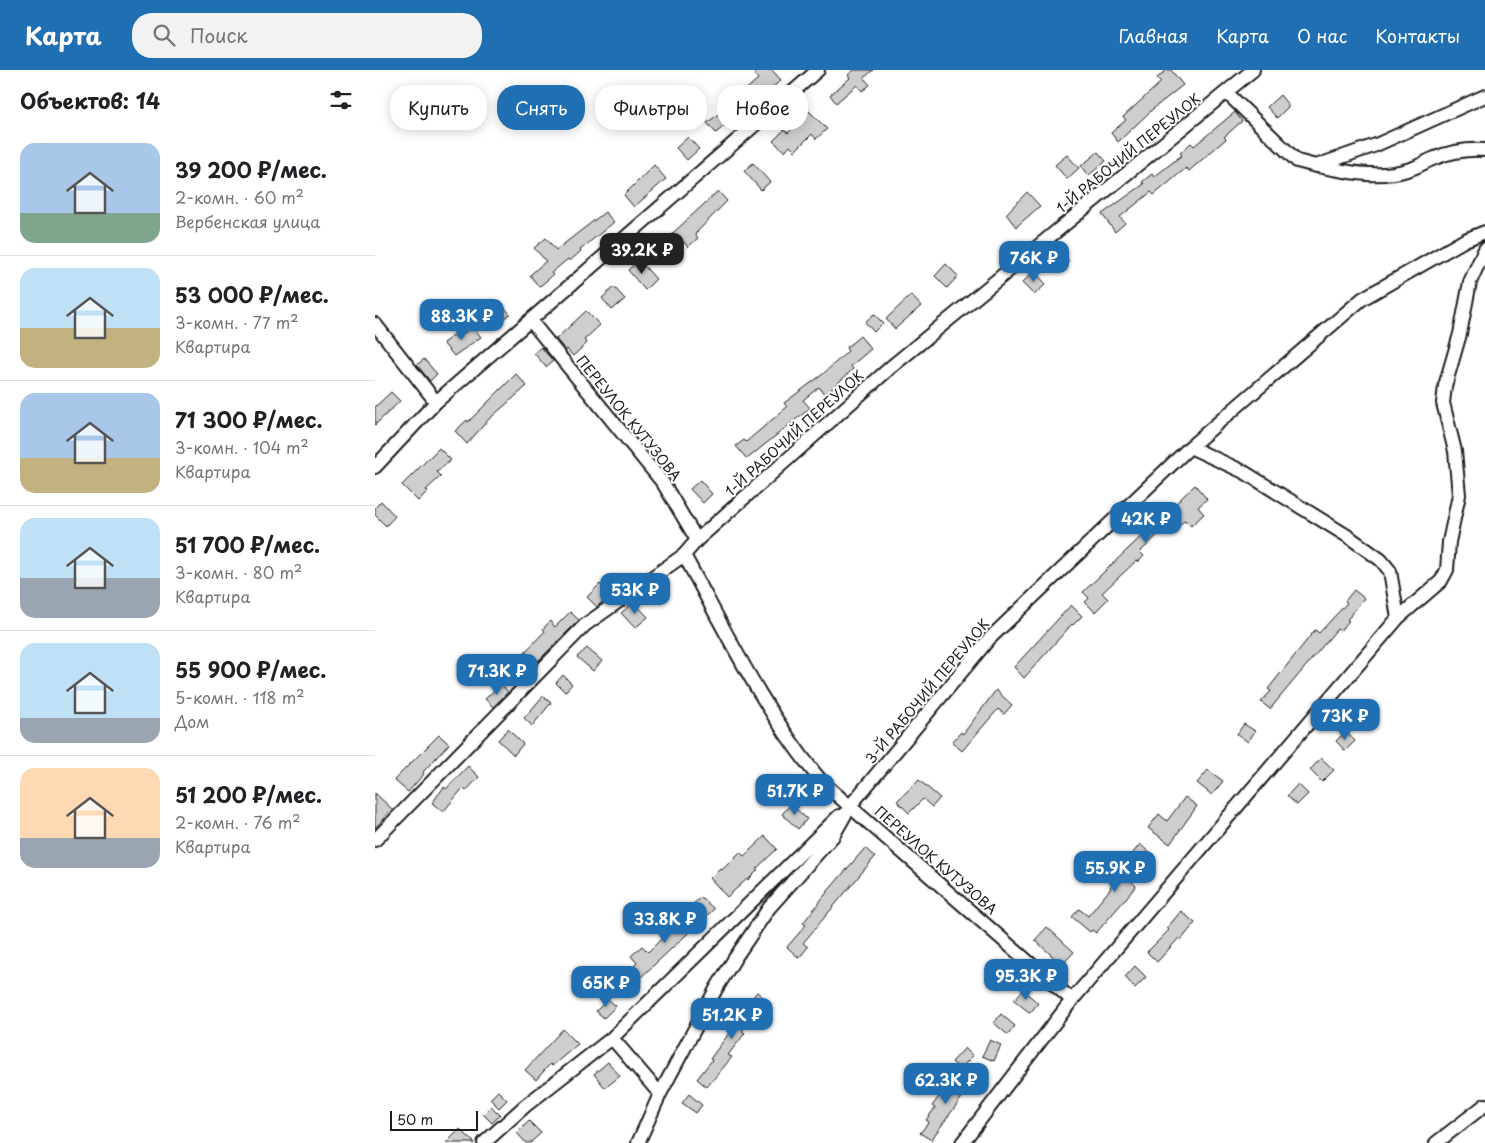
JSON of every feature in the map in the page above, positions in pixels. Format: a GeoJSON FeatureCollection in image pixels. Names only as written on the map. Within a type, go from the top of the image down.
{"type":"FeatureCollection","features":[{"type":"Feature","properties":{"kind":"street"},"geometry":{"type":"LineString","coordinates":[[375,467],[437,402],[818,70]]}},
{"type":"Feature","properties":{"kind":"street","name":"1-Й РАБОЧИЙ ПЕРЕУЛОК"},"geometry":{"type":"LineString","coordinates":[[375,840],[585,625],[684,555],[697,540],[891,367],[1253,70]]}},
{"type":"Feature","properties":{"kind":"street"},"geometry":{"type":"LineString","coordinates":[[1226,92],[1297,161],[1316,166],[1351,173],[1379,174],[1407,170],[1437,157],[1467,149],[1485,150]]}},
{"type":"Feature","properties":{"kind":"street"},"geometry":{"type":"LineString","coordinates":[[1316,166],[1376,145],[1485,96]]}},
{"type":"Feature","properties":{"kind":"street","name":"3-Й РАБОЧИЙ ПЕРЕУЛОК"},"geometry":{"type":"LineString","coordinates":[[638,1143],[660,1094],[716,989],[769,908],[833,836],[850,806],[989,639],[1190,447],[1362,299],[1465,240],[1485,232]]}},
{"type":"Feature","properties":{"kind":"street"},"geometry":{"type":"LineString","coordinates":[[962,1143],[1072,1000],[1398,618],[1441,581],[1447,570],[1449,542],[1459,495],[1455,451],[1443,403],[1445,386],[1460,334],[1470,282],[1485,249]]}},
{"type":"Feature","properties":{"kind":"street","name":"ПЕРЕУЛОК КУТУЗОВА"},"geometry":{"type":"LineString","coordinates":[[530,320],[663,483],[697,540]]}},
{"type":"Feature","properties":{"kind":"street"},"geometry":{"type":"LineString","coordinates":[[375,324],[437,402]]}},
{"type":"Feature","properties":{"kind":"street"},"geometry":{"type":"LineString","coordinates":[[1190,447],[1245,472],[1381,560],[1390,571],[1398,618]]}},
{"type":"Feature","properties":{"kind":"street","name":"ПЕРЕУЛОК КУТУЗОВА"},"geometry":{"type":"LineString","coordinates":[[684,555],[767,706],[817,777],[1072,1000]]}},
{"type":"Feature","properties":{"kind":"street"},"geometry":{"type":"LineString","coordinates":[[484,1143],[525,1106],[612,1038],[850,806]]}},
{"type":"Feature","properties":{"kind":"street"},"geometry":{"type":"LineString","coordinates":[[612,1038],[660,1094]]}},
{"type":"Feature","properties":{"kind":"street"},"geometry":{"type":"LineString","coordinates":[[1436,1143],[1485,1105]]}},
{"type":"Feature","properties":{"kind":"building"},"geometry":{"type":"Polygon","coordinates":[[[758,70],[772,70],[781,80],[775,85],[751,85],[758,79],[754,74],[758,70]]]}},
{"type":"Feature","properties":{"kind":"building"},"geometry":{"type":"Polygon","coordinates":[[[854,70],[873,70],[864,78],[870,85],[862,91],[857,85],[836,103],[830,95],[850,78],[848,75],[854,70]]]}},
{"type":"Feature","properties":{"kind":"building"},"geometry":{"type":"Polygon","coordinates":[[[1167,70],[1171,70],[1183,85],[1154,108],[1118,142],[1111,133],[1126,120],[1123,117],[1161,82],[1157,78],[1167,70]]]}},
{"type":"Feature","properties":{"kind":"building"},"geometry":{"type":"Polygon","coordinates":[[[1280,95],[1289,106],[1277,118],[1267,107],[1280,95]]]}},
{"type":"Feature","properties":{"kind":"building"},"geometry":{"type":"Polygon","coordinates":[[[808,112],[827,129],[816,139],[812,134],[795,151],[790,146],[785,152],[773,141],[784,130],[788,133],[791,130],[808,130],[808,112]]]}},
{"type":"Feature","properties":{"kind":"building"},"geometry":{"type":"Polygon","coordinates":[[[1235,112],[1242,121],[1224,137],[1226,139],[1189,171],[1186,168],[1154,195],[1151,192],[1120,217],[1125,223],[1115,232],[1102,214],[1144,184],[1142,182],[1152,174],[1154,177],[1182,155],[1180,153],[1191,143],[1194,146],[1235,112]]]}},
{"type":"Feature","properties":{"kind":"building"},"geometry":{"type":"Polygon","coordinates":[[[717,115],[717,130],[720,130],[716,133],[707,123],[717,115]]]}},
{"type":"Feature","properties":{"kind":"building"},"geometry":{"type":"Polygon","coordinates":[[[688,137],[699,149],[687,160],[676,148],[688,137]]]}},
{"type":"Feature","properties":{"kind":"building"},"geometry":{"type":"Polygon","coordinates":[[[1098,152],[1106,161],[1088,176],[1081,166],[1098,152]]]}},
{"type":"Feature","properties":{"kind":"building"},"geometry":{"type":"Polygon","coordinates":[[[1067,155],[1079,168],[1067,179],[1055,165],[1067,155]]]}},
{"type":"Feature","properties":{"kind":"building"},"geometry":{"type":"Polygon","coordinates":[[[753,163],[770,182],[761,190],[744,171],[753,163]]]}},
{"type":"Feature","properties":{"kind":"building"},"geometry":{"type":"Polygon","coordinates":[[[654,165],[666,179],[634,207],[624,195],[654,165]]]}},
{"type":"Feature","properties":{"kind":"building"},"geometry":{"type":"Polygon","coordinates":[[[718,191],[727,201],[695,234],[698,238],[688,247],[684,242],[669,257],[659,246],[718,191]]]}},
{"type":"Feature","properties":{"kind":"building"},"geometry":{"type":"Polygon","coordinates":[[[1027,192],[1040,206],[1016,227],[1006,214],[1027,192]]]}},
{"type":"Feature","properties":{"kind":"building"},"geometry":{"type":"Polygon","coordinates":[[[605,212],[614,222],[580,250],[570,261],[568,259],[551,273],[553,275],[539,287],[530,275],[546,261],[534,248],[546,238],[556,250],[605,212]]]}},
{"type":"Feature","properties":{"kind":"building"},"geometry":{"type":"Polygon","coordinates":[[[1059,250],[1069,261],[1060,270],[1050,259],[1059,250]]]}},
{"type":"Feature","properties":{"kind":"building"},"geometry":{"type":"Polygon","coordinates":[[[639,260],[656,279],[645,290],[628,270],[639,260]]]}},
{"type":"Feature","properties":{"kind":"building"},"geometry":{"type":"Polygon","coordinates":[[[946,264],[958,276],[947,288],[935,276],[946,264]]]}},
{"type":"Feature","properties":{"kind":"building"},"geometry":{"type":"Polygon","coordinates":[[[1034,271],[1046,284],[1034,295],[1022,283],[1034,271]]]}},
{"type":"Feature","properties":{"kind":"building"},"geometry":{"type":"Polygon","coordinates":[[[614,287],[625,299],[612,310],[602,298],[614,287]]]}},
{"type":"Feature","properties":{"kind":"building"},"geometry":{"type":"Polygon","coordinates":[[[911,295],[921,306],[895,329],[886,319],[911,295]]]}},
{"type":"Feature","properties":{"kind":"building"},"geometry":{"type":"Polygon","coordinates":[[[499,301],[510,314],[500,322],[489,310],[499,301]]]}},
{"type":"Feature","properties":{"kind":"building"},"geometry":{"type":"Polygon","coordinates":[[[586,311],[600,325],[584,340],[587,343],[573,356],[556,339],[586,311]]]}},
{"type":"Feature","properties":{"kind":"building"},"geometry":{"type":"Polygon","coordinates":[[[874,314],[883,323],[874,332],[865,322],[874,314]]]}},
{"type":"Feature","properties":{"kind":"building"},"geometry":{"type":"Polygon","coordinates":[[[472,326],[481,337],[454,356],[443,343],[454,335],[457,339],[472,326]]]}},
{"type":"Feature","properties":{"kind":"building"},"geometry":{"type":"Polygon","coordinates":[[[860,336],[871,349],[851,366],[853,369],[825,395],[819,387],[803,400],[810,408],[747,459],[736,446],[744,440],[746,442],[787,407],[784,403],[823,374],[848,351],[846,348],[860,336]]]}},
{"type":"Feature","properties":{"kind":"building"},"geometry":{"type":"Polygon","coordinates":[[[541,347],[553,361],[546,367],[534,353],[541,347]]]}},
{"type":"Feature","properties":{"kind":"building"},"geometry":{"type":"Polygon","coordinates":[[[424,359],[437,374],[430,381],[417,365],[424,359]]]}},
{"type":"Feature","properties":{"kind":"building"},"geometry":{"type":"Polygon","coordinates":[[[516,374],[527,386],[488,420],[467,444],[455,431],[467,420],[468,422],[516,374]]]}},
{"type":"Feature","properties":{"kind":"building"},"geometry":{"type":"Polygon","coordinates":[[[391,392],[400,401],[375,425],[375,407],[391,392]]]}},
{"type":"Feature","properties":{"kind":"building"},"geometry":{"type":"Polygon","coordinates":[[[439,448],[451,460],[437,472],[441,476],[426,490],[428,491],[418,501],[402,485],[439,448]]]}},
{"type":"Feature","properties":{"kind":"building"},"geometry":{"type":"Polygon","coordinates":[[[700,480],[712,494],[703,503],[690,489],[700,480]]]}},
{"type":"Feature","properties":{"kind":"building"},"geometry":{"type":"Polygon","coordinates":[[[1195,485],[1207,499],[1198,507],[1204,514],[1191,526],[1185,520],[1174,530],[1170,526],[1162,531],[1140,552],[1144,556],[1138,562],[1136,561],[1102,593],[1108,599],[1095,612],[1085,602],[1089,598],[1083,592],[1195,485]]]}},
{"type":"Feature","properties":{"kind":"building"},"geometry":{"type":"Polygon","coordinates":[[[381,501],[395,516],[386,526],[375,515],[375,508],[381,501]]]}},
{"type":"Feature","properties":{"kind":"building"},"geometry":{"type":"Polygon","coordinates":[[[600,584],[610,594],[597,607],[587,597],[600,584]]]}},
{"type":"Feature","properties":{"kind":"building"},"geometry":{"type":"Polygon","coordinates":[[[1354,590],[1364,598],[1347,620],[1349,621],[1340,631],[1337,629],[1270,709],[1261,702],[1271,691],[1268,689],[1315,630],[1319,633],[1347,603],[1345,601],[1354,590]]]}},
{"type":"Feature","properties":{"kind":"building"},"geometry":{"type":"Polygon","coordinates":[[[634,602],[648,617],[635,628],[621,613],[634,602]]]}},
{"type":"Feature","properties":{"kind":"building"},"geometry":{"type":"Polygon","coordinates":[[[1071,605],[1082,616],[1072,624],[1024,678],[1014,667],[1071,605]]]}},
{"type":"Feature","properties":{"kind":"building"},"geometry":{"type":"Polygon","coordinates":[[[570,612],[579,620],[523,676],[515,669],[526,657],[523,654],[545,631],[543,629],[550,621],[555,627],[570,612]]]}},
{"type":"Feature","properties":{"kind":"building"},"geometry":{"type":"Polygon","coordinates":[[[587,648],[602,661],[593,671],[577,657],[587,648]]]}},
{"type":"Feature","properties":{"kind":"building"},"geometry":{"type":"Polygon","coordinates":[[[563,675],[572,684],[565,692],[556,683],[563,675]]]}},
{"type":"Feature","properties":{"kind":"building"},"geometry":{"type":"Polygon","coordinates":[[[501,684],[508,692],[493,707],[485,699],[501,684]]]}},
{"type":"Feature","properties":{"kind":"building"},"geometry":{"type":"Polygon","coordinates":[[[996,690],[1012,705],[1004,714],[998,709],[962,751],[952,742],[961,732],[963,734],[996,690]]]}},
{"type":"Feature","properties":{"kind":"building"},"geometry":{"type":"Polygon","coordinates":[[[543,696],[551,703],[532,726],[524,718],[543,696]]]}},
{"type":"Feature","properties":{"kind":"building"},"geometry":{"type":"Polygon","coordinates":[[[1244,724],[1255,731],[1248,742],[1237,734],[1244,724]]]}},
{"type":"Feature","properties":{"kind":"building"},"geometry":{"type":"Polygon","coordinates":[[[508,729],[523,744],[514,755],[498,740],[508,729]]]}},
{"type":"Feature","properties":{"kind":"building"},"geometry":{"type":"Polygon","coordinates":[[[1346,731],[1355,741],[1345,751],[1336,741],[1346,731]]]}},
{"type":"Feature","properties":{"kind":"building"},"geometry":{"type":"Polygon","coordinates":[[[439,735],[449,744],[423,772],[424,774],[408,792],[394,780],[439,735]]]}},
{"type":"Feature","properties":{"kind":"building"},"geometry":{"type":"Polygon","coordinates":[[[1321,758],[1334,770],[1322,782],[1310,770],[1321,758]]]}},
{"type":"Feature","properties":{"kind":"building"},"geometry":{"type":"Polygon","coordinates":[[[468,766],[479,777],[466,791],[463,788],[443,812],[432,803],[444,787],[446,789],[468,766]]]}},
{"type":"Feature","properties":{"kind":"building"},"geometry":{"type":"Polygon","coordinates":[[[1208,770],[1223,781],[1212,795],[1197,783],[1208,770]]]}},
{"type":"Feature","properties":{"kind":"building"},"geometry":{"type":"Polygon","coordinates":[[[919,780],[940,798],[932,807],[923,799],[909,813],[897,801],[919,780]]]}},
{"type":"Feature","properties":{"kind":"building"},"geometry":{"type":"Polygon","coordinates":[[[1298,784],[1308,794],[1297,805],[1287,796],[1298,784]]]}},
{"type":"Feature","properties":{"kind":"building"},"geometry":{"type":"Polygon","coordinates":[[[375,793],[392,809],[375,828],[375,793]]]}},
{"type":"Feature","properties":{"kind":"building"},"geometry":{"type":"Polygon","coordinates":[[[1185,797],[1197,806],[1170,844],[1148,828],[1159,814],[1167,821],[1185,797]]]}},
{"type":"Feature","properties":{"kind":"building"},"geometry":{"type":"Polygon","coordinates":[[[791,804],[807,819],[798,829],[782,814],[791,804]]]}},
{"type":"Feature","properties":{"kind":"building"},"geometry":{"type":"Polygon","coordinates":[[[765,836],[777,849],[756,869],[758,870],[748,880],[727,897],[710,878],[720,868],[722,870],[740,852],[744,856],[765,836]]]}},
{"type":"Feature","properties":{"kind":"building"},"geometry":{"type":"Polygon","coordinates":[[[1140,844],[1153,856],[1131,881],[1136,886],[1096,933],[1092,930],[1090,932],[1072,917],[1079,909],[1088,916],[1132,861],[1129,858],[1140,844]]]}},
{"type":"Feature","properties":{"kind":"building"},"geometry":{"type":"Polygon","coordinates":[[[865,848],[875,857],[803,943],[808,947],[799,958],[787,947],[806,925],[803,923],[828,891],[865,848]]]}},
{"type":"Feature","properties":{"kind":"building"},"geometry":{"type":"Polygon","coordinates":[[[701,897],[714,909],[640,978],[642,980],[632,991],[620,980],[637,963],[631,956],[642,946],[648,952],[693,908],[691,906],[701,897]]]}},
{"type":"Feature","properties":{"kind":"building"},"geometry":{"type":"Polygon","coordinates":[[[1181,911],[1195,923],[1181,940],[1179,938],[1157,962],[1147,952],[1169,930],[1167,928],[1181,911]]]}},
{"type":"Feature","properties":{"kind":"building"},"geometry":{"type":"Polygon","coordinates":[[[1047,927],[1074,952],[1062,965],[1035,940],[1047,927]]]}},
{"type":"Feature","properties":{"kind":"building"},"geometry":{"type":"Polygon","coordinates":[[[1135,966],[1146,977],[1135,988],[1125,977],[1135,966]]]}},
{"type":"Feature","properties":{"kind":"building"},"geometry":{"type":"Polygon","coordinates":[[[1023,990],[1038,1003],[1030,1013],[1014,1000],[1023,990]]]}},
{"type":"Feature","properties":{"kind":"building"},"geometry":{"type":"Polygon","coordinates":[[[757,992],[768,1001],[742,1031],[745,1033],[728,1055],[732,1057],[707,1087],[697,1079],[744,1013],[741,1011],[757,992]]]}},
{"type":"Feature","properties":{"kind":"building"},"geometry":{"type":"Polygon","coordinates":[[[608,999],[616,1006],[604,1018],[596,1011],[608,999]]]}},
{"type":"Feature","properties":{"kind":"building"},"geometry":{"type":"Polygon","coordinates":[[[1001,1014],[1015,1026],[1008,1035],[994,1023],[1001,1014]]]}},
{"type":"Feature","properties":{"kind":"building"},"geometry":{"type":"Polygon","coordinates":[[[563,1029],[578,1044],[552,1066],[550,1064],[536,1080],[525,1070],[563,1029]]]}},
{"type":"Feature","properties":{"kind":"building"},"geometry":{"type":"Polygon","coordinates":[[[990,1040],[1001,1045],[994,1061],[982,1056],[990,1040]]]}},
{"type":"Feature","properties":{"kind":"building"},"geometry":{"type":"Polygon","coordinates":[[[965,1048],[973,1056],[960,1069],[952,1062],[965,1048]]]}},
{"type":"Feature","properties":{"kind":"building"},"geometry":{"type":"Polygon","coordinates":[[[608,1062],[620,1076],[605,1088],[594,1074],[608,1062]]]}},
{"type":"Feature","properties":{"kind":"building"},"geometry":{"type":"Polygon","coordinates":[[[957,1073],[971,1085],[931,1140],[920,1133],[929,1122],[926,1120],[935,1108],[932,1106],[957,1073]]]}},
{"type":"Feature","properties":{"kind":"building"},"geometry":{"type":"Polygon","coordinates":[[[498,1091],[507,1100],[499,1108],[490,1099],[498,1091]]]}},
{"type":"Feature","properties":{"kind":"building"},"geometry":{"type":"Polygon","coordinates":[[[689,1094],[702,1105],[696,1113],[682,1103],[689,1094]]]}},
{"type":"Feature","properties":{"kind":"building"},"geometry":{"type":"Polygon","coordinates":[[[491,1106],[500,1115],[492,1123],[483,1114],[491,1106]]]}},
{"type":"Feature","properties":{"kind":"building"},"geometry":{"type":"Polygon","coordinates":[[[529,1121],[541,1133],[530,1143],[526,1143],[517,1133],[529,1121]]]}},
{"type":"Feature","properties":{"kind":"building"},"geometry":{"type":"Polygon","coordinates":[[[460,1129],[475,1143],[446,1143],[460,1129]]]}}]}
